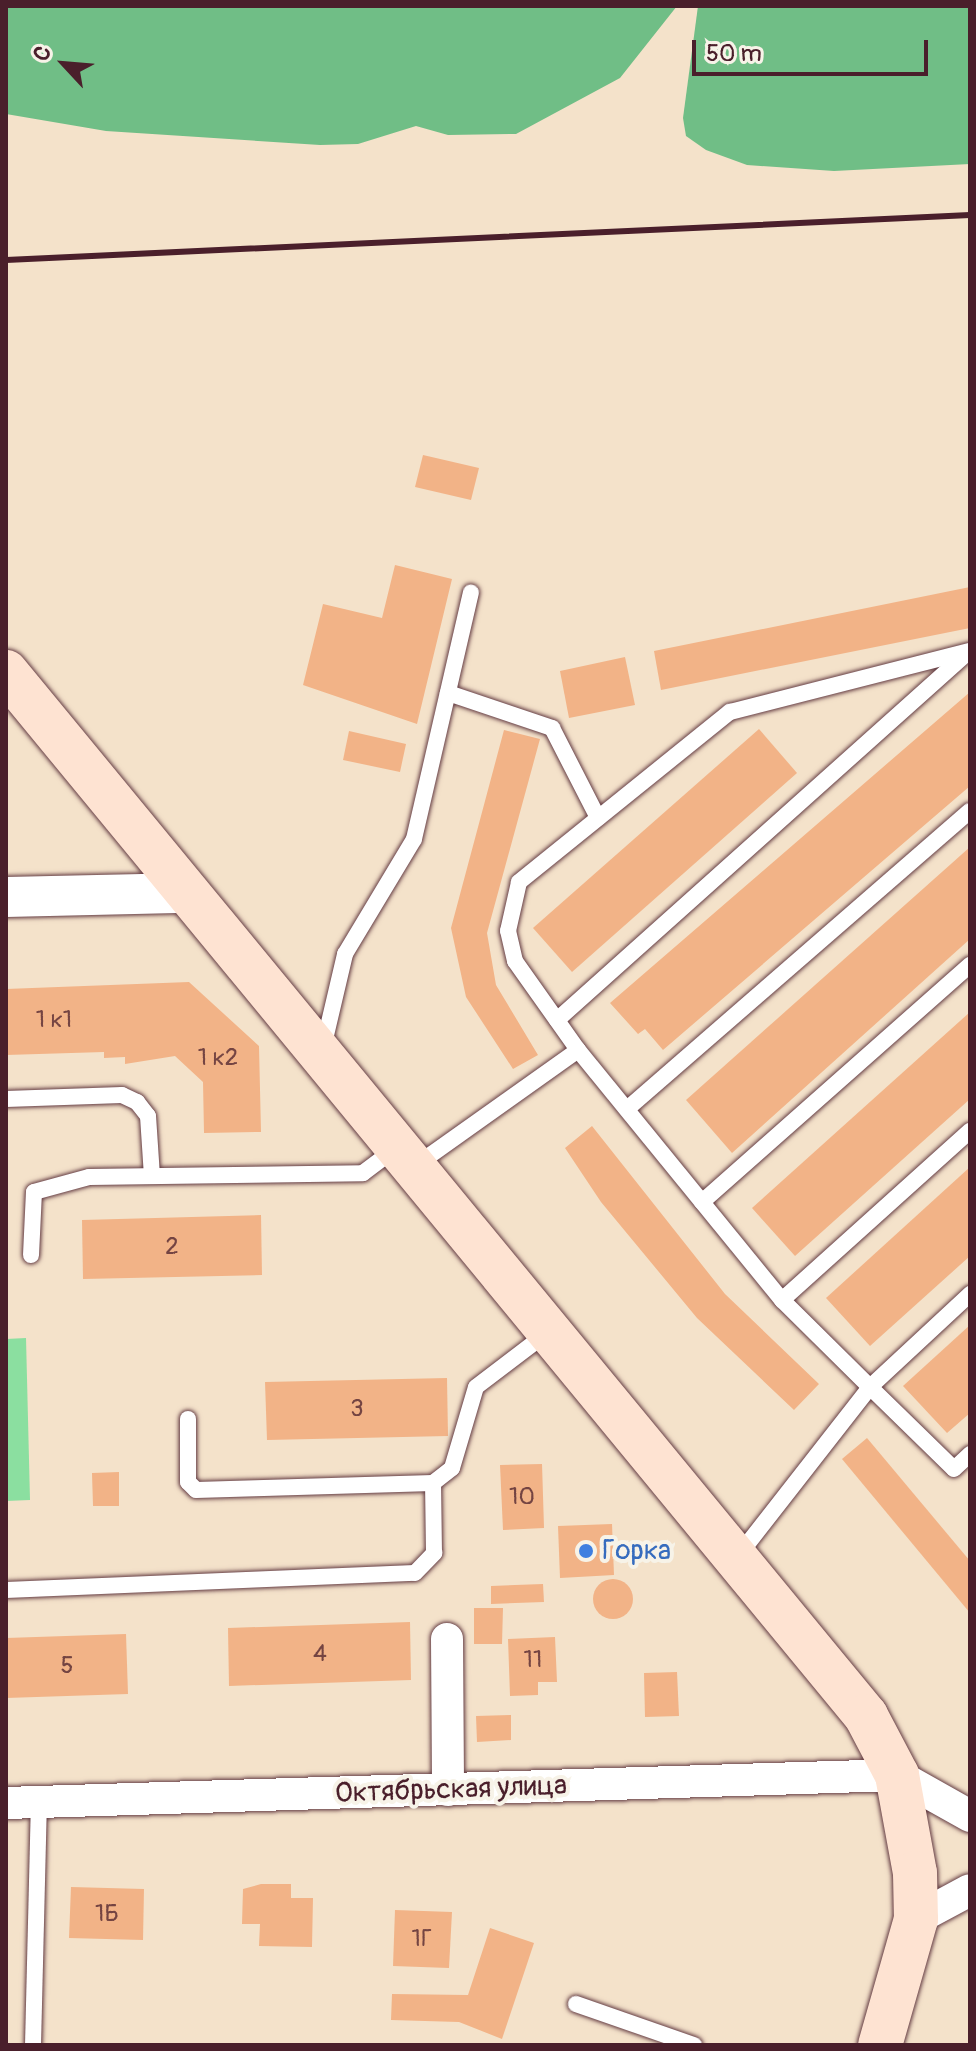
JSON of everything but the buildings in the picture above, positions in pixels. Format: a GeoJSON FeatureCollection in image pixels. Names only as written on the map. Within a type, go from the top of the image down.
{"type":"FeatureCollection","features":[{"type":"Feature","properties":{"kind":"main road"},"geometry":{"type":"LineString","coordinates":[[6,672],[322,1054],[547,1333],[866,1716],[897,1775],[911,1832],[916,1919],[880,2045]]}},
{"type":"Feature","properties":{"kind":"street"},"geometry":{"type":"LineString","coordinates":[[6,897],[188,893]]}},
{"type":"Feature","properties":{"kind":"street"},"geometry":{"type":"LineString","coordinates":[[447,1639],[448,1790]]}},
{"type":"Feature","properties":{"kind":"street"},"geometry":{"type":"LineString","coordinates":[[897,1775],[967,1808]]}},
{"type":"Feature","properties":{"kind":"street","name":"Октябрьская улица"},"geometry":{"type":"LineString","coordinates":[[6,1803],[897,1775]]}},
{"type":"Feature","properties":{"kind":"street"},"geometry":{"type":"LineString","coordinates":[[916,1919],[970,1890]]}},
{"type":"Feature","properties":{"kind":"lane"},"geometry":{"type":"LineString","coordinates":[[322,1054],[345,954],[414,839],[471,592]]}},
{"type":"Feature","properties":{"kind":"lane"},"geometry":{"type":"LineString","coordinates":[[970,651],[730,712],[519,882],[508,931],[515,961],[578,1050],[782,1300],[954,1469],[970,1454]]}},
{"type":"Feature","properties":{"kind":"lane"},"geometry":{"type":"LineString","coordinates":[[557,1020],[970,651]]}},
{"type":"Feature","properties":{"kind":"lane"},"geometry":{"type":"LineString","coordinates":[[448,693],[552,728],[598,818]]}},
{"type":"Feature","properties":{"kind":"lane"},"geometry":{"type":"LineString","coordinates":[[627,1109],[970,811]]}},
{"type":"Feature","properties":{"kind":"lane"},"geometry":{"type":"LineString","coordinates":[[702,1202],[970,965]]}},
{"type":"Feature","properties":{"kind":"lane"},"geometry":{"type":"LineString","coordinates":[[31,1255],[34,1192],[89,1177],[363,1173],[406,1157],[578,1050]]}},
{"type":"Feature","properties":{"kind":"lane"},"geometry":{"type":"LineString","coordinates":[[6,1099],[122,1095],[137,1102],[148,1116],[152,1176]]}},
{"type":"Feature","properties":{"kind":"lane"},"geometry":{"type":"LineString","coordinates":[[782,1300],[970,1131]]}},
{"type":"Feature","properties":{"kind":"lane"},"geometry":{"type":"LineString","coordinates":[[735,1560],[870,1387],[970,1294]]}},
{"type":"Feature","properties":{"kind":"lane"},"geometry":{"type":"LineString","coordinates":[[6,1590],[415,1573],[434,1553],[433,1483],[457,1456],[476,1387],[547,1333]]}},
{"type":"Feature","properties":{"kind":"lane"},"geometry":{"type":"LineString","coordinates":[[188,1419],[188,1482],[196,1490],[433,1483]]}},
{"type":"Feature","properties":{"kind":"lane"},"geometry":{"type":"LineString","coordinates":[[33,2045],[39,1802]]}},
{"type":"Feature","properties":{"kind":"lane"},"geometry":{"type":"LineString","coordinates":[[576,2004],[694,2045]]}},
{"type":"Feature","properties":{"kind":"green space"},"geometry":{"type":"Polygon","coordinates":[[[6,6],[677,6],[620,78],[516,134],[448,135],[416,126],[358,144],[320,145],[106,131],[6,114],[6,6]]]}},
{"type":"Feature","properties":{"kind":"green space"},"geometry":{"type":"Polygon","coordinates":[[[698,6],[970,6],[970,164],[834,171],[747,165],[706,150],[686,136],[683,118],[698,6]]]}},
{"type":"Feature","properties":{"kind":"green space"},"geometry":{"type":"Polygon","coordinates":[[[26,1338],[30,1500],[6,1501],[6,1339],[26,1338]]]}},
{"type":"Feature","properties":{"kind":"railway"},"geometry":{"type":"LineString","coordinates":[[6,260],[970,215]]}},
{"type":"Feature","properties":{"kind":"place","name":"Горка"},"geometry":{"type":"Point","coordinates":[586,1551]}}]}
